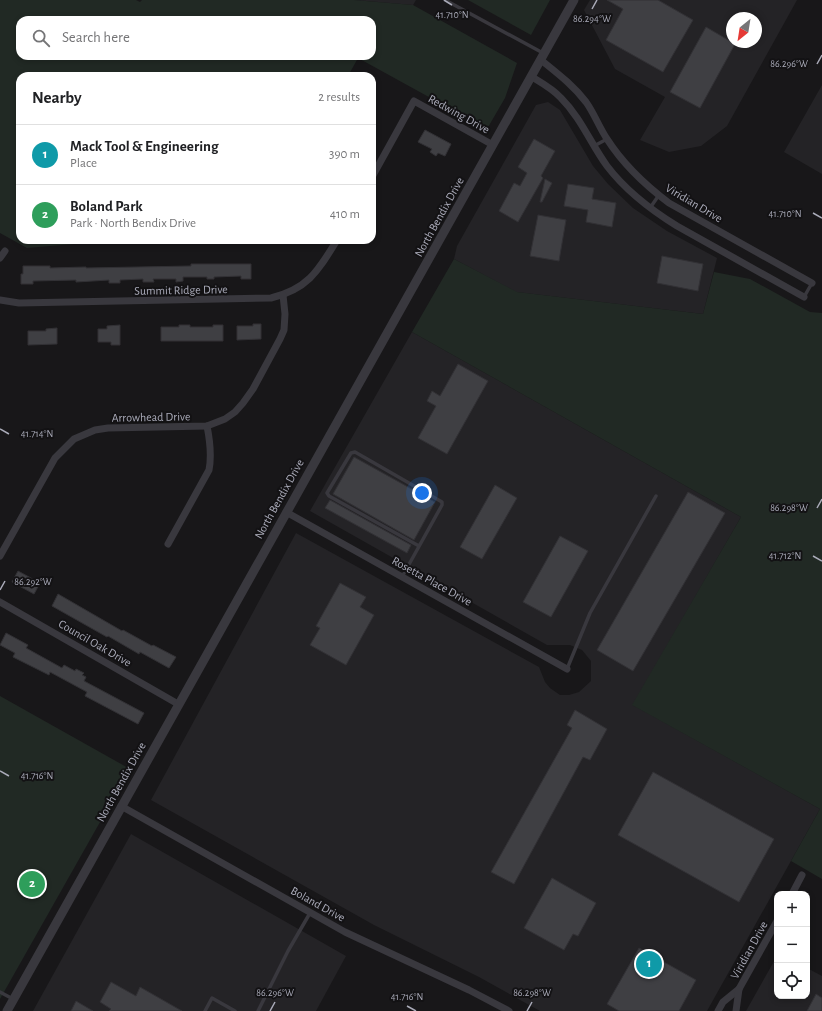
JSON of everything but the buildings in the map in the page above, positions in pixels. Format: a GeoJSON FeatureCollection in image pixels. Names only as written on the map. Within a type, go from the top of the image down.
{"type":"FeatureCollection","features":[{"type":"Feature","properties":{"kind":"street","name":"North Bendix Drive"},"geometry":{"type":"LineString","coordinates":[[7,1011],[574,0]]}},
{"type":"Feature","properties":{"kind":"street","name":"Viridian Drive"},"geometry":{"type":"LineString","coordinates":[[543,57],[572,86],[586,103],[607,139],[634,173],[659,196],[812,283]]}},
{"type":"Feature","properties":{"kind":"street"},"geometry":{"type":"LineString","coordinates":[[532,77],[561,97],[573,112],[607,166],[622,184],[650,208],[677,226],[804,297]]}},
{"type":"Feature","properties":{"kind":"street","name":"Redwing Drive"},"geometry":{"type":"LineString","coordinates":[[376,170],[414,101],[493,145]]}},
{"type":"Feature","properties":{"kind":"street","name":"Summit Ridge Drive"},"geometry":{"type":"LineString","coordinates":[[0,300],[20,303],[260,300],[283,295],[298,288],[313,276],[335,244]]}},
{"type":"Feature","properties":{"kind":"street"},"geometry":{"type":"LineString","coordinates":[[0,258],[5,251]]}},
{"type":"Feature","properties":{"kind":"street","name":"Arrowhead Drive"},"geometry":{"type":"LineString","coordinates":[[0,556],[49,467],[62,450],[74,439],[95,430],[108,428],[207,426],[226,418],[235,412],[253,389],[284,330],[286,314],[283,295]]}},
{"type":"Feature","properties":{"kind":"street"},"geometry":{"type":"LineString","coordinates":[[168,544],[209,470],[211,448],[207,426]]}},
{"type":"Feature","properties":{"kind":"street","name":"Rosetta Place Drive"},"geometry":{"type":"LineString","coordinates":[[286,512],[566,669]]}},
{"type":"Feature","properties":{"kind":"street","name":"Council Oak Drive"},"geometry":{"type":"LineString","coordinates":[[0,602],[178,704]]}},
{"type":"Feature","properties":{"kind":"street","name":"Boland Drive"},"geometry":{"type":"LineString","coordinates":[[121,806],[372,945],[466,988],[509,1011]]}},
{"type":"Feature","properties":{"kind":"street"},"geometry":{"type":"LineString","coordinates":[[794,891],[802,875]]}},
{"type":"Feature","properties":{"kind":"street","name":"Viridian Drive"},"geometry":{"type":"LineString","coordinates":[[736,1011],[739,989],[774,926]]}},
{"type":"Feature","properties":{"kind":"street","name":"Viridian Drive"},"geometry":{"type":"LineString","coordinates":[[718,1011],[723,1002],[739,989]]}},
{"type":"Feature","properties":{"kind":"lane"},"geometry":{"type":"LineString","coordinates":[[445,0],[543,57]]}},
{"type":"Feature","properties":{"kind":"lane"},"geometry":{"type":"LineString","coordinates":[[594,146],[607,139]]}},
{"type":"Feature","properties":{"kind":"lane"},"geometry":{"type":"LineString","coordinates":[[650,208],[659,196]]}},
{"type":"Feature","properties":{"kind":"lane"},"geometry":{"type":"LineString","coordinates":[[804,297],[812,283]]}},
{"type":"Feature","properties":{"kind":"lane"},"geometry":{"type":"LineString","coordinates":[[402,577],[419,546],[442,502],[355,452],[350,453],[327,493],[329,496],[419,546]]}},
{"type":"Feature","properties":{"kind":"lane"},"geometry":{"type":"LineString","coordinates":[[566,669],[590,613],[656,496]]}},
{"type":"Feature","properties":{"kind":"lane"},"geometry":{"type":"LineString","coordinates":[[258,1011],[288,951],[310,912]]}},
{"type":"Feature","properties":{"kind":"lane"},"geometry":{"type":"LineString","coordinates":[[0,992],[14,999]]}},
{"type":"Feature","properties":{"kind":"lane"},"geometry":{"type":"LineString","coordinates":[[205,1011],[212,998],[235,1011]]}},
{"type":"Feature","properties":{"kind":"shaded area"},"geometry":{"type":"Polygon","coordinates":[[[0,0],[136,0],[140,2],[142,0],[354,0],[413,5],[517,63],[505,98],[487,129],[362,60],[376,60],[376,16],[16,16],[16,60],[357,60],[350,72],[16,72],[16,242],[0,233],[0,0]]]}},
{"type":"Feature","properties":{"kind":"shaded area"},"geometry":{"type":"Polygon","coordinates":[[[354,0],[416,0],[413,5],[354,0]]]}},
{"type":"Feature","properties":{"kind":"shaded area"},"geometry":{"type":"Polygon","coordinates":[[[468,0],[550,0],[531,35],[468,0]]]}},
{"type":"Feature","properties":{"kind":"shaded area"},"geometry":{"type":"Polygon","coordinates":[[[590,0],[797,0],[727,126],[701,146],[669,152],[640,140],[665,97],[615,69],[584,10],[590,0]]]}},
{"type":"Feature","properties":{"kind":"shaded area"},"geometry":{"type":"Polygon","coordinates":[[[822,85],[822,174],[784,152],[822,85]]]}},
{"type":"Feature","properties":{"kind":"shaded area"},"geometry":{"type":"Polygon","coordinates":[[[548,102],[560,110],[593,166],[608,184],[633,208],[667,231],[717,258],[703,314],[516,292],[454,259],[457,246],[536,105],[548,102]]]}},
{"type":"Feature","properties":{"kind":"shaded area"},"geometry":{"type":"Polygon","coordinates":[[[20,244],[74,244],[27,248],[20,244]]]}},
{"type":"Feature","properties":{"kind":"shaded area"},"geometry":{"type":"Polygon","coordinates":[[[454,259],[517,292],[703,314],[714,272],[750,279],[810,312],[822,313],[822,879],[791,861],[820,809],[632,705],[741,517],[412,332],[454,259]]]}},
{"type":"Feature","properties":{"kind":"shaded area"},"geometry":{"type":"Polygon","coordinates":[[[412,332],[741,517],[633,705],[820,809],[707,1011],[540,1011],[479,977],[374,925],[151,800],[296,533],[539,667],[545,682],[550,688],[560,695],[569,695],[579,692],[591,681],[591,661],[582,650],[570,645],[547,645],[310,511],[412,332]]]}},
{"type":"Feature","properties":{"kind":"shaded area"},"geometry":{"type":"Polygon","coordinates":[[[0,696],[130,769],[0,999],[0,696]]]}},
{"type":"Feature","properties":{"kind":"shaded area"},"geometry":{"type":"Polygon","coordinates":[[[131,834],[346,956],[316,1011],[33,1011],[131,834]]]}},
{"type":"Feature","properties":{"kind":"shaded area"},"geometry":{"type":"Polygon","coordinates":[[[774,961],[774,999],[810,999],[810,970],[822,976],[822,1011],[746,1011],[774,961]]]}},
{"type":"Feature","properties":{"kind":"place","name":"Boland Park"},"geometry":{"type":"Point","coordinates":[32,884]}},
{"type":"Feature","properties":{"kind":"place","name":"Mack Tool & Engineering"},"geometry":{"type":"Point","coordinates":[649,964]}}]}
